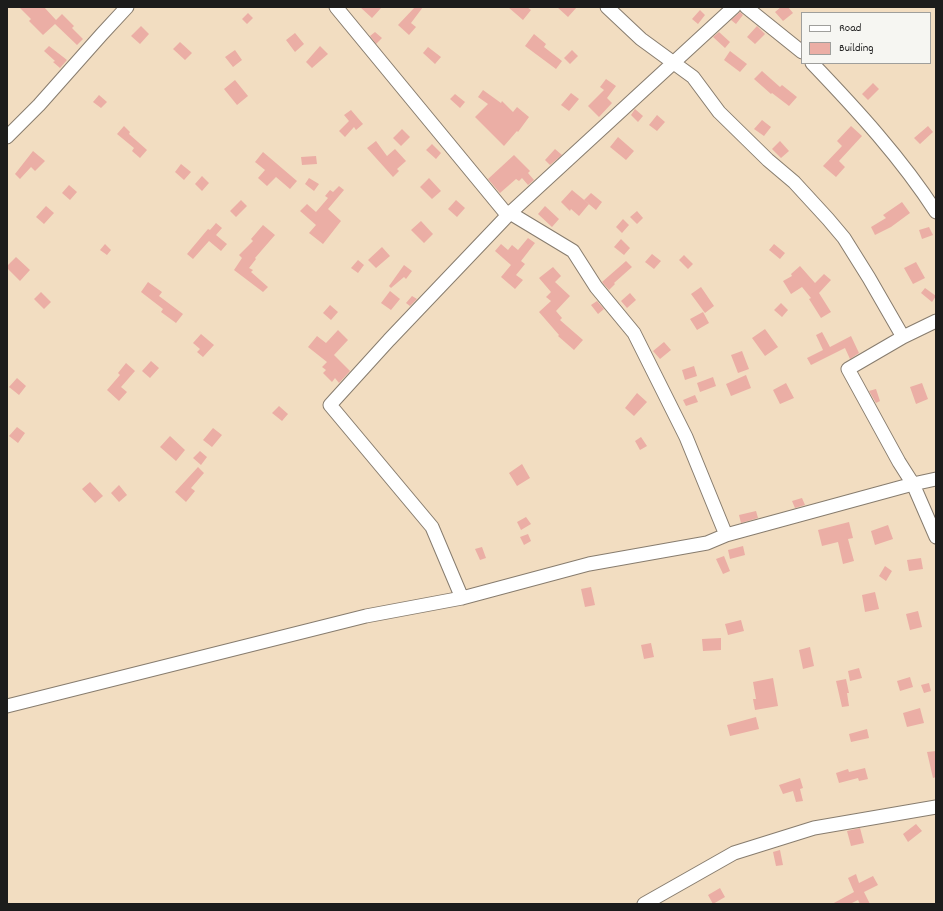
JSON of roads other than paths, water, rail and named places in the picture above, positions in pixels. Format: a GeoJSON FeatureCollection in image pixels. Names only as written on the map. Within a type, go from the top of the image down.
{"type":"FeatureCollection","features":[{"type":"Feature","properties":{"kind":"street"},"geometry":{"type":"LineString","coordinates":[[7,137],[39,106],[127,7]]}},
{"type":"Feature","properties":{"kind":"street"},"geometry":{"type":"LineString","coordinates":[[336,7],[504,211],[510,213],[573,251],[596,287],[634,333],[686,437],[726,535]]}},
{"type":"Feature","properties":{"kind":"street"},"geometry":{"type":"LineString","coordinates":[[607,7],[642,39],[693,77],[719,112],[768,160],[794,182],[828,219],[844,238],[903,337]]}},
{"type":"Feature","properties":{"kind":"street"},"geometry":{"type":"LineString","coordinates":[[462,598],[432,527],[330,405],[389,340],[510,213],[734,7]]}},
{"type":"Feature","properties":{"kind":"street"},"geometry":{"type":"LineString","coordinates":[[746,7],[801,51]]}},
{"type":"Feature","properties":{"kind":"street"},"geometry":{"type":"LineString","coordinates":[[813,64],[862,116],[921,189],[936,212]]}},
{"type":"Feature","properties":{"kind":"street"},"geometry":{"type":"LineString","coordinates":[[936,321],[903,337],[848,369],[899,462],[913,484],[936,537]]}},
{"type":"Feature","properties":{"kind":"street"},"geometry":{"type":"LineString","coordinates":[[7,706],[366,616],[462,598],[589,564],[707,543],[726,535],[936,479]]}},
{"type":"Feature","properties":{"kind":"street"},"geometry":{"type":"LineString","coordinates":[[644,904],[734,853],[814,828],[936,807]]}}]}
